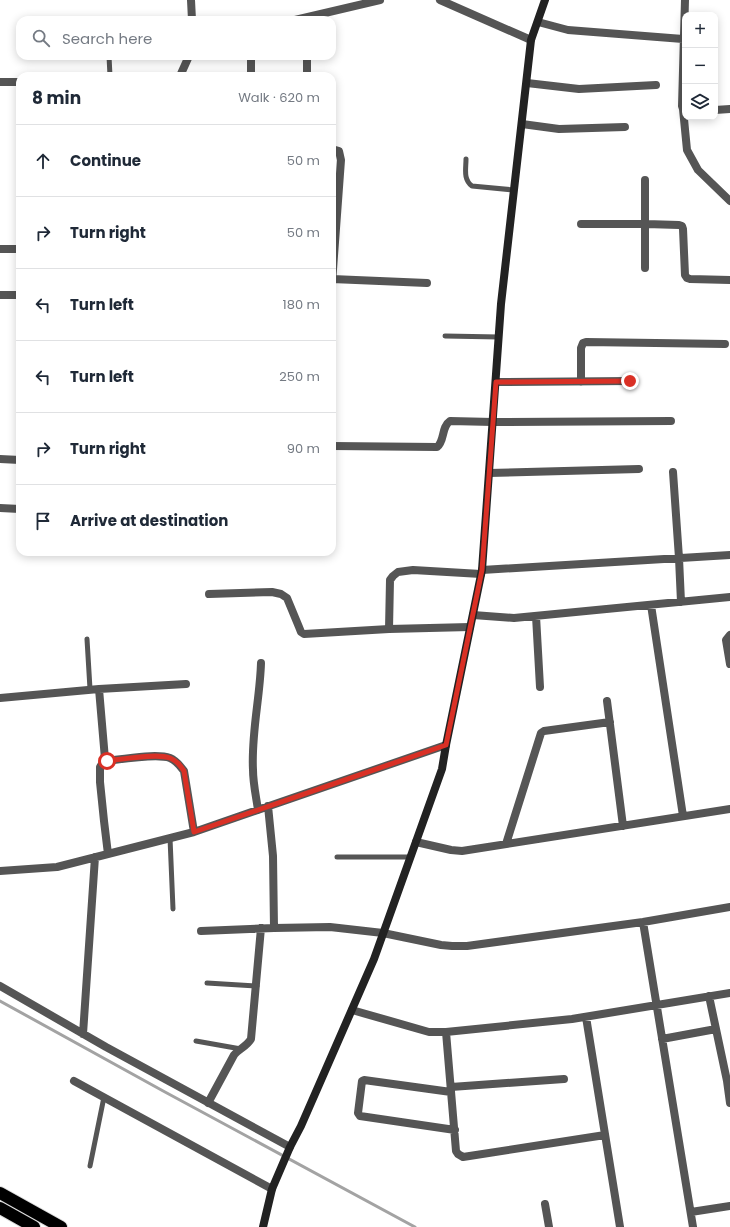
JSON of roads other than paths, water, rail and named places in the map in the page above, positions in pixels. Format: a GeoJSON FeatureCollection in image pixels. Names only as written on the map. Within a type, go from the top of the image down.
{"type":"FeatureCollection","features":[{"type":"Feature","properties":{"kind":"highway"},"geometry":{"type":"LineString","coordinates":[[0,1193],[48,1224],[61,1227]]}},
{"type":"Feature","properties":{"kind":"highway"},"geometry":{"type":"LineString","coordinates":[[0,1208],[34,1227]]}},
{"type":"Feature","properties":{"kind":"street"},"geometry":{"type":"LineString","coordinates":[[191,0],[192,16]]}},
{"type":"Feature","properties":{"kind":"street"},"geometry":{"type":"LineString","coordinates":[[316,16],[380,0]]}},
{"type":"Feature","properties":{"kind":"street"},"geometry":{"type":"LineString","coordinates":[[440,0],[456,3],[531,40]]}},
{"type":"Feature","properties":{"kind":"street"},"geometry":{"type":"LineString","coordinates":[[262,1227],[272,1189],[374,959],[442,769],[482,572],[501,304],[531,40],[545,0]]}},
{"type":"Feature","properties":{"kind":"street"},"geometry":{"type":"LineString","coordinates":[[684,0],[684,12]]}},
{"type":"Feature","properties":{"kind":"street"},"geometry":{"type":"LineString","coordinates":[[538,22],[568,30],[682,39]]}},
{"type":"Feature","properties":{"kind":"street"},"geometry":{"type":"LineString","coordinates":[[682,84],[683,48]]}},
{"type":"Feature","properties":{"kind":"street"},"geometry":{"type":"LineString","coordinates":[[182,72],[187,60]]}},
{"type":"Feature","properties":{"kind":"street"},"geometry":{"type":"LineString","coordinates":[[251,60],[251,72]]}},
{"type":"Feature","properties":{"kind":"street"},"geometry":{"type":"LineString","coordinates":[[308,60],[308,72]]}},
{"type":"Feature","properties":{"kind":"street"},"geometry":{"type":"LineString","coordinates":[[0,82],[16,82]]}},
{"type":"Feature","properties":{"kind":"street"},"geometry":{"type":"LineString","coordinates":[[526,83],[578,89],[656,85]]}},
{"type":"Feature","properties":{"kind":"street"},"geometry":{"type":"LineString","coordinates":[[718,110],[730,109]]}},
{"type":"Feature","properties":{"kind":"street"},"geometry":{"type":"LineString","coordinates":[[685,120],[687,150],[698,170],[730,201]]}},
{"type":"Feature","properties":{"kind":"street"},"geometry":{"type":"LineString","coordinates":[[522,124],[560,129],[625,126]]}},
{"type":"Feature","properties":{"kind":"street"},"geometry":{"type":"LineString","coordinates":[[336,150],[338,151],[340,160],[336,220]]}},
{"type":"Feature","properties":{"kind":"street"},"geometry":{"type":"LineString","coordinates":[[645,180],[646,268]]}},
{"type":"Feature","properties":{"kind":"street"},"geometry":{"type":"LineString","coordinates":[[581,224],[646,224],[682,226],[685,275],[687,278],[730,280]]}},
{"type":"Feature","properties":{"kind":"street"},"geometry":{"type":"LineString","coordinates":[[0,248],[16,249]]}},
{"type":"Feature","properties":{"kind":"street"},"geometry":{"type":"LineString","coordinates":[[336,279],[427,283]]}},
{"type":"Feature","properties":{"kind":"street"},"geometry":{"type":"LineString","coordinates":[[0,295],[16,295]]}},
{"type":"Feature","properties":{"kind":"street"},"geometry":{"type":"LineString","coordinates":[[581,382],[581,348],[586,342],[725,344]]}},
{"type":"Feature","properties":{"kind":"street"},"geometry":{"type":"LineString","coordinates":[[496,382],[630,381]]}},
{"type":"Feature","properties":{"kind":"street"},"geometry":{"type":"LineString","coordinates":[[336,446],[437,447],[440,445],[445,426],[450,421],[671,421]]}},
{"type":"Feature","properties":{"kind":"street"},"geometry":{"type":"LineString","coordinates":[[0,459],[16,460]]}},
{"type":"Feature","properties":{"kind":"street"},"geometry":{"type":"LineString","coordinates":[[489,472],[639,469]]}},
{"type":"Feature","properties":{"kind":"street"},"geometry":{"type":"LineString","coordinates":[[673,472],[680,558],[681,602]]}},
{"type":"Feature","properties":{"kind":"street"},"geometry":{"type":"LineString","coordinates":[[0,508],[16,509]]}},
{"type":"Feature","properties":{"kind":"street"},"geometry":{"type":"LineString","coordinates":[[389,629],[390,580],[398,572],[413,570],[482,572],[730,555]]}},
{"type":"Feature","properties":{"kind":"street"},"geometry":{"type":"LineString","coordinates":[[209,594],[272,592],[281,594],[288,598],[301,632],[304,634],[389,629],[470,627]]}},
{"type":"Feature","properties":{"kind":"street"},"geometry":{"type":"LineString","coordinates":[[473,615],[514,618],[730,597]]}},
{"type":"Feature","properties":{"kind":"street"},"geometry":{"type":"LineString","coordinates":[[651,605],[683,816]]}},
{"type":"Feature","properties":{"kind":"street"},"geometry":{"type":"LineString","coordinates":[[536,616],[540,687]]}},
{"type":"Feature","properties":{"kind":"street"},"geometry":{"type":"LineString","coordinates":[[730,635],[726,640],[730,664]]}},
{"type":"Feature","properties":{"kind":"street"},"geometry":{"type":"LineString","coordinates":[[258,810],[252,768],[261,662]]}},
{"type":"Feature","properties":{"kind":"street"},"geometry":{"type":"LineString","coordinates":[[0,698],[94,689],[186,684]]}},
{"type":"Feature","properties":{"kind":"street"},"geometry":{"type":"LineString","coordinates":[[94,689],[105,759],[100,767],[100,782],[108,854]]}},
{"type":"Feature","properties":{"kind":"street"},"geometry":{"type":"LineString","coordinates":[[607,701],[623,826]]}},
{"type":"Feature","properties":{"kind":"street"},"geometry":{"type":"LineString","coordinates":[[506,844],[541,733],[544,731],[610,722]]}},
{"type":"Feature","properties":{"kind":"street"},"geometry":{"type":"LineString","coordinates":[[0,871],[57,867],[194,832],[446,745]]}},
{"type":"Feature","properties":{"kind":"street"},"geometry":{"type":"LineString","coordinates":[[105,759],[107,761],[160,756],[176,761],[184,771],[194,832]]}},
{"type":"Feature","properties":{"kind":"street"},"geometry":{"type":"LineString","coordinates":[[268,806],[273,856],[274,928]]}},
{"type":"Feature","properties":{"kind":"street"},"geometry":{"type":"LineString","coordinates":[[416,842],[462,851],[730,809]]}},
{"type":"Feature","properties":{"kind":"street"},"geometry":{"type":"LineString","coordinates":[[83,1034],[95,858]]}},
{"type":"Feature","properties":{"kind":"street"},"geometry":{"type":"LineString","coordinates":[[201,931],[330,927],[383,933],[452,946],[467,946],[643,922],[730,907]]}},
{"type":"Feature","properties":{"kind":"street"},"geometry":{"type":"LineString","coordinates":[[643,922],[693,1227]]}},
{"type":"Feature","properties":{"kind":"street"},"geometry":{"type":"LineString","coordinates":[[208,1103],[234,1055],[249,1043],[253,1034],[261,928]]}},
{"type":"Feature","properties":{"kind":"street"},"geometry":{"type":"LineString","coordinates":[[0,986],[289,1149]]}},
{"type":"Feature","properties":{"kind":"street"},"geometry":{"type":"LineString","coordinates":[[352,1010],[429,1032],[446,1032],[586,1017],[730,993]]}},
{"type":"Feature","properties":{"kind":"street"},"geometry":{"type":"LineString","coordinates":[[709,996],[728,1081],[730,1103]]}},
{"type":"Feature","properties":{"kind":"street"},"geometry":{"type":"LineString","coordinates":[[586,1017],[620,1227]]}},
{"type":"Feature","properties":{"kind":"street"},"geometry":{"type":"LineString","coordinates":[[662,1039],[716,1029]]}},
{"type":"Feature","properties":{"kind":"street"},"geometry":{"type":"LineString","coordinates":[[446,1032],[456,1151],[458,1154],[463,1157],[605,1135]]}},
{"type":"Feature","properties":{"kind":"street"},"geometry":{"type":"LineString","coordinates":[[455,1130],[360,1116],[358,1113],[362,1081],[451,1089],[564,1079]]}},
{"type":"Feature","properties":{"kind":"street"},"geometry":{"type":"LineString","coordinates":[[74,1081],[272,1189]]}},
{"type":"Feature","properties":{"kind":"street"},"geometry":{"type":"LineString","coordinates":[[545,1204],[549,1227]]}},
{"type":"Feature","properties":{"kind":"street"},"geometry":{"type":"LineString","coordinates":[[691,1212],[730,1206]]}},
{"type":"Feature","properties":{"kind":"lane"},"geometry":{"type":"LineString","coordinates":[[109,60],[110,72]]}},
{"type":"Feature","properties":{"kind":"lane"},"geometry":{"type":"LineString","coordinates":[[466,159],[465,177],[467,182],[472,186],[514,190]]}},
{"type":"Feature","properties":{"kind":"lane"},"geometry":{"type":"LineString","coordinates":[[445,336],[499,337]]}},
{"type":"Feature","properties":{"kind":"lane"},"geometry":{"type":"LineString","coordinates":[[87,639],[94,689]]}},
{"type":"Feature","properties":{"kind":"lane"},"geometry":{"type":"LineString","coordinates":[[170,838],[173,909]]}},
{"type":"Feature","properties":{"kind":"lane"},"geometry":{"type":"LineString","coordinates":[[337,857],[411,858]]}},
{"type":"Feature","properties":{"kind":"lane"},"geometry":{"type":"LineString","coordinates":[[207,983],[257,986]]}},
{"type":"Feature","properties":{"kind":"lane"},"geometry":{"type":"LineString","coordinates":[[196,1041],[241,1048]]}},
{"type":"Feature","properties":{"kind":"lane"},"geometry":{"type":"LineString","coordinates":[[90,1166],[104,1097]]}},
{"type":"Feature","properties":{"kind":"waterway"},"geometry":{"type":"LineString","coordinates":[[0,1001],[415,1227]]}}]}
